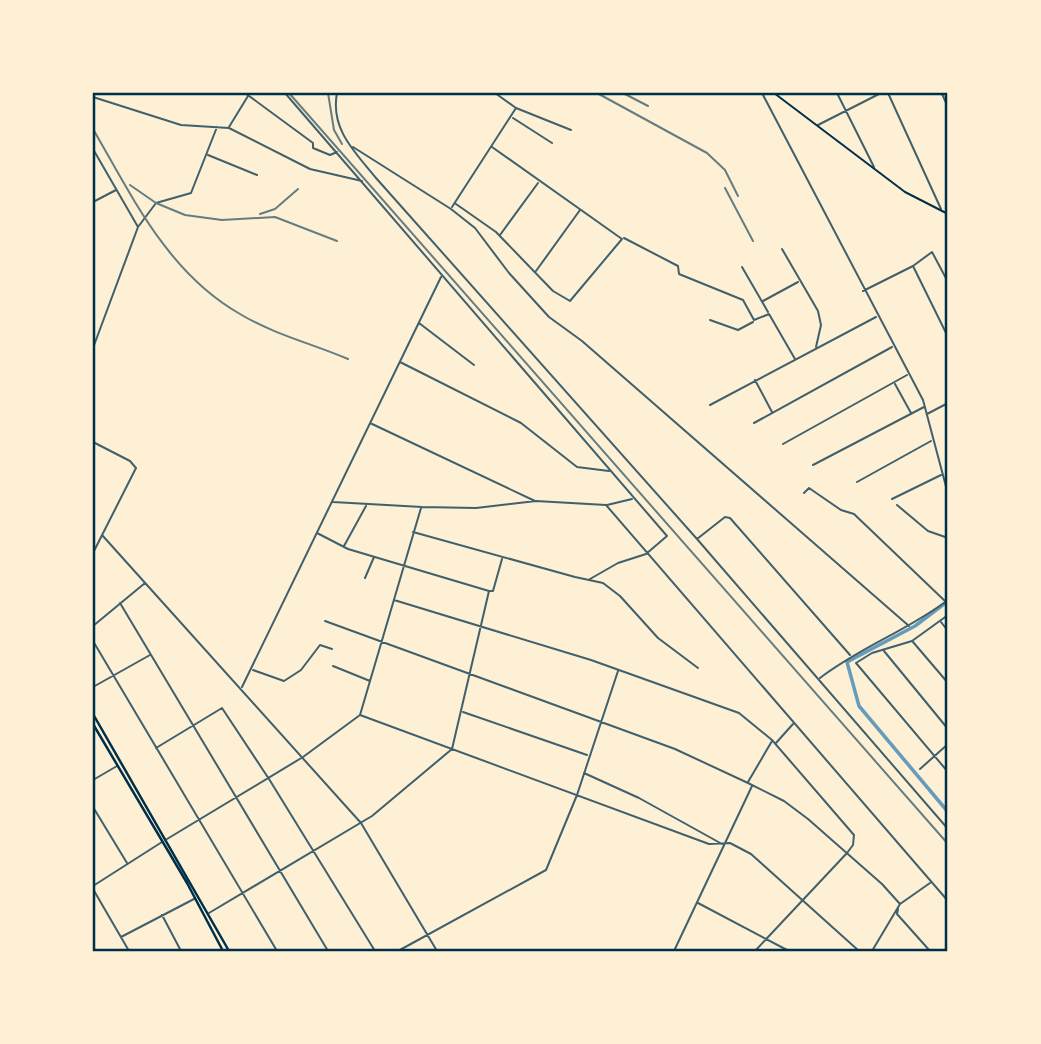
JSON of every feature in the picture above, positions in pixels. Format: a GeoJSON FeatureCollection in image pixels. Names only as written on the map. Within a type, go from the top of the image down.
{"type":"FeatureCollection","features":[{"type":"Feature","properties":{"kind":"main road"},"geometry":{"type":"LineString","coordinates":[[774,93],[905,192],[948,214]]}},
{"type":"Feature","properties":{"kind":"main road"},"geometry":{"type":"LineString","coordinates":[[93,714],[229,951]]}},
{"type":"Feature","properties":{"kind":"main road"},"geometry":{"type":"LineString","coordinates":[[93,724],[165,840],[223,951]]}},
{"type":"Feature","properties":{"kind":"street"},"geometry":{"type":"LineString","coordinates":[[285,93],[667,536],[646,555],[605,569],[590,579]]}},
{"type":"Feature","properties":{"kind":"street"},"geometry":{"type":"LineString","coordinates":[[337,93],[335,103],[340,132],[349,145],[697,539],[948,829]]}},
{"type":"Feature","properties":{"kind":"street"},"geometry":{"type":"LineString","coordinates":[[495,93],[516,108],[571,130]]}},
{"type":"Feature","properties":{"kind":"street"},"geometry":{"type":"LineString","coordinates":[[762,93],[925,407],[948,494]]}},
{"type":"Feature","properties":{"kind":"street"},"geometry":{"type":"LineString","coordinates":[[837,93],[874,167]]}},
{"type":"Feature","properties":{"kind":"street"},"geometry":{"type":"LineString","coordinates":[[818,125],[881,93]]}},
{"type":"Feature","properties":{"kind":"street"},"geometry":{"type":"LineString","coordinates":[[888,93],[942,211]]}},
{"type":"Feature","properties":{"kind":"street"},"geometry":{"type":"LineString","coordinates":[[945,93],[942,94],[948,107]]}},
{"type":"Feature","properties":{"kind":"street"},"geometry":{"type":"LineString","coordinates":[[229,128],[247,94],[300,131],[313,143],[312,148],[330,155],[337,152]]}},
{"type":"Feature","properties":{"kind":"street"},"geometry":{"type":"LineString","coordinates":[[93,97],[181,125],[229,128],[310,169],[362,181]]}},
{"type":"Feature","properties":{"kind":"street"},"geometry":{"type":"LineString","coordinates":[[451,209],[516,108]]}},
{"type":"Feature","properties":{"kind":"street"},"geometry":{"type":"LineString","coordinates":[[512,118],[552,143]]}},
{"type":"Feature","properties":{"kind":"street"},"geometry":{"type":"LineString","coordinates":[[93,348],[138,227],[156,204],[191,192],[217,126]]}},
{"type":"Feature","properties":{"kind":"street"},"geometry":{"type":"LineString","coordinates":[[349,145],[451,209],[484,238],[509,273],[550,317],[582,341],[769,501],[909,626]]}},
{"type":"Feature","properties":{"kind":"street"},"geometry":{"type":"LineString","coordinates":[[492,147],[622,239],[678,266],[679,274],[743,300],[755,320]]}},
{"type":"Feature","properties":{"kind":"street"},"geometry":{"type":"LineString","coordinates":[[93,149],[138,227]]}},
{"type":"Feature","properties":{"kind":"street"},"geometry":{"type":"LineString","coordinates":[[207,155],[257,175]]}},
{"type":"Feature","properties":{"kind":"street"},"geometry":{"type":"LineString","coordinates":[[500,235],[540,181]]}},
{"type":"Feature","properties":{"kind":"street"},"geometry":{"type":"LineString","coordinates":[[93,202],[116,190]]}},
{"type":"Feature","properties":{"kind":"street"},"geometry":{"type":"LineString","coordinates":[[456,204],[500,235],[553,291],[570,301],[622,239]]}},
{"type":"Feature","properties":{"kind":"street"},"geometry":{"type":"LineString","coordinates":[[536,271],[580,209]]}},
{"type":"Feature","properties":{"kind":"street"},"geometry":{"type":"LineString","coordinates":[[782,249],[818,311],[821,325],[816,348]]}},
{"type":"Feature","properties":{"kind":"street"},"geometry":{"type":"LineString","coordinates":[[863,290],[913,266],[932,252],[948,282]]}},
{"type":"Feature","properties":{"kind":"street"},"geometry":{"type":"LineString","coordinates":[[913,266],[948,337]]}},
{"type":"Feature","properties":{"kind":"street"},"geometry":{"type":"LineString","coordinates":[[742,267],[794,359]]}},
{"type":"Feature","properties":{"kind":"street"},"geometry":{"type":"LineString","coordinates":[[241,689],[442,276]]}},
{"type":"Feature","properties":{"kind":"street"},"geometry":{"type":"LineString","coordinates":[[762,302],[800,281]]}},
{"type":"Feature","properties":{"kind":"street"},"geometry":{"type":"LineString","coordinates":[[710,320],[738,330],[769,314]]}},
{"type":"Feature","properties":{"kind":"street"},"geometry":{"type":"LineString","coordinates":[[710,405],[877,316]]}},
{"type":"Feature","properties":{"kind":"street"},"geometry":{"type":"LineString","coordinates":[[418,322],[474,365]]}},
{"type":"Feature","properties":{"kind":"street"},"geometry":{"type":"LineString","coordinates":[[754,423],[893,346]]}},
{"type":"Feature","properties":{"kind":"street"},"geometry":{"type":"LineString","coordinates":[[400,362],[521,424],[577,467],[610,471]]}},
{"type":"Feature","properties":{"kind":"street"},"geometry":{"type":"LineString","coordinates":[[783,444],[909,374]]}},
{"type":"Feature","properties":{"kind":"street"},"geometry":{"type":"LineString","coordinates":[[755,380],[772,413]]}},
{"type":"Feature","properties":{"kind":"street"},"geometry":{"type":"LineString","coordinates":[[894,382],[911,414]]}},
{"type":"Feature","properties":{"kind":"street"},"geometry":{"type":"LineString","coordinates":[[926,415],[948,403]]}},
{"type":"Feature","properties":{"kind":"street"},"geometry":{"type":"LineString","coordinates":[[813,465],[925,407]]}},
{"type":"Feature","properties":{"kind":"street"},"geometry":{"type":"LineString","coordinates":[[370,423],[536,501]]}},
{"type":"Feature","properties":{"kind":"street"},"geometry":{"type":"LineString","coordinates":[[857,482],[932,440]]}},
{"type":"Feature","properties":{"kind":"street"},"geometry":{"type":"LineString","coordinates":[[93,442],[130,461],[136,468],[93,553]]}},
{"type":"Feature","properties":{"kind":"street"},"geometry":{"type":"LineString","coordinates":[[892,499],[942,475]]}},
{"type":"Feature","properties":{"kind":"street"},"geometry":{"type":"LineString","coordinates":[[804,493],[809,488],[863,521],[947,601],[909,626],[850,655],[819,679]]}},
{"type":"Feature","properties":{"kind":"street"},"geometry":{"type":"LineString","coordinates":[[333,502],[366,506],[476,508],[536,501],[606,505],[634,499]]}},
{"type":"Feature","properties":{"kind":"street"},"geometry":{"type":"LineString","coordinates":[[606,505],[646,555],[948,901]]}},
{"type":"Feature","properties":{"kind":"street"},"geometry":{"type":"LineString","coordinates":[[897,505],[909,512],[922,527],[948,538]]}},
{"type":"Feature","properties":{"kind":"street"},"geometry":{"type":"LineString","coordinates":[[344,547],[366,506]]}},
{"type":"Feature","properties":{"kind":"street"},"geometry":{"type":"LineString","coordinates":[[129,951],[93,887],[165,840],[269,779],[360,715],[383,642],[412,532],[422,507]]}},
{"type":"Feature","properties":{"kind":"street"},"geometry":{"type":"LineString","coordinates":[[697,539],[725,517],[730,518],[850,655]]}},
{"type":"Feature","properties":{"kind":"street"},"geometry":{"type":"LineString","coordinates":[[412,532],[603,583],[620,596],[658,638],[698,668]]}},
{"type":"Feature","properties":{"kind":"street"},"geometry":{"type":"LineString","coordinates":[[317,533],[344,547],[489,591],[493,591],[503,558]]}},
{"type":"Feature","properties":{"kind":"street"},"geometry":{"type":"LineString","coordinates":[[102,535],[361,823],[438,951]]}},
{"type":"Feature","properties":{"kind":"street"},"geometry":{"type":"LineString","coordinates":[[365,578],[374,557]]}},
{"type":"Feature","properties":{"kind":"street"},"geometry":{"type":"LineString","coordinates":[[93,626],[145,583]]}},
{"type":"Feature","properties":{"kind":"street"},"geometry":{"type":"LineString","coordinates":[[208,913],[361,823],[386,806],[452,749],[489,591]]}},
{"type":"Feature","properties":{"kind":"street"},"geometry":{"type":"LineString","coordinates":[[394,600],[618,669],[739,713],[772,740],[854,835],[853,845],[847,853],[755,951]]}},
{"type":"Feature","properties":{"kind":"street"},"geometry":{"type":"LineString","coordinates":[[120,603],[328,951]]}},
{"type":"Feature","properties":{"kind":"street"},"geometry":{"type":"LineString","coordinates":[[948,615],[912,641],[858,660],[857,665],[948,772]]}},
{"type":"Feature","properties":{"kind":"street"},"geometry":{"type":"LineString","coordinates":[[325,621],[675,749],[748,783],[784,801],[847,853],[900,904]]}},
{"type":"Feature","properties":{"kind":"street"},"geometry":{"type":"LineString","coordinates":[[941,621],[948,631]]}},
{"type":"Feature","properties":{"kind":"street"},"geometry":{"type":"LineString","coordinates":[[93,641],[277,951]]}},
{"type":"Feature","properties":{"kind":"street"},"geometry":{"type":"LineString","coordinates":[[912,641],[948,683]]}},
{"type":"Feature","properties":{"kind":"street"},"geometry":{"type":"LineString","coordinates":[[252,670],[284,681],[301,670],[320,645],[332,649]]}},
{"type":"Feature","properties":{"kind":"street"},"geometry":{"type":"LineString","coordinates":[[883,650],[948,729]]}},
{"type":"Feature","properties":{"kind":"street"},"geometry":{"type":"LineString","coordinates":[[93,687],[152,654]]}},
{"type":"Feature","properties":{"kind":"street"},"geometry":{"type":"LineString","coordinates":[[333,666],[371,682]]}},
{"type":"Feature","properties":{"kind":"street"},"geometry":{"type":"LineString","coordinates":[[398,951],[546,870],[577,794],[618,669]]}},
{"type":"Feature","properties":{"kind":"street"},"geometry":{"type":"LineString","coordinates":[[156,748],[222,708],[375,951]]}},
{"type":"Feature","properties":{"kind":"street"},"geometry":{"type":"LineString","coordinates":[[462,712],[589,756]]}},
{"type":"Feature","properties":{"kind":"street"},"geometry":{"type":"LineString","coordinates":[[360,715],[709,844],[736,845],[751,854],[859,951]]}},
{"type":"Feature","properties":{"kind":"street"},"geometry":{"type":"LineString","coordinates":[[775,743],[794,723]]}},
{"type":"Feature","properties":{"kind":"street"},"geometry":{"type":"LineString","coordinates":[[748,783],[772,740]]}},
{"type":"Feature","properties":{"kind":"street"},"geometry":{"type":"LineString","coordinates":[[920,769],[948,744]]}},
{"type":"Feature","properties":{"kind":"street"},"geometry":{"type":"LineString","coordinates":[[93,780],[119,766]]}},
{"type":"Feature","properties":{"kind":"street"},"geometry":{"type":"LineString","coordinates":[[584,773],[639,798],[723,844]]}},
{"type":"Feature","properties":{"kind":"street"},"geometry":{"type":"LineString","coordinates":[[674,951],[752,785]]}},
{"type":"Feature","properties":{"kind":"street"},"geometry":{"type":"LineString","coordinates":[[93,807],[128,864]]}},
{"type":"Feature","properties":{"kind":"street"},"geometry":{"type":"LineString","coordinates":[[872,951],[900,904],[931,882]]}},
{"type":"Feature","properties":{"kind":"street"},"geometry":{"type":"LineString","coordinates":[[121,937],[194,897]]}},
{"type":"Feature","properties":{"kind":"street"},"geometry":{"type":"LineString","coordinates":[[697,902],[789,951]]}},
{"type":"Feature","properties":{"kind":"street"},"geometry":{"type":"LineString","coordinates":[[900,904],[897,914],[930,951]]}},
{"type":"Feature","properties":{"kind":"street"},"geometry":{"type":"LineString","coordinates":[[162,915],[181,951]]}},
{"type":"Feature","properties":{"kind":"waterway"},"geometry":{"type":"LineString","coordinates":[[948,601],[915,626],[847,662],[859,706],[948,812]]}},
{"type":"Feature","properties":{"kind":"railway"},"geometry":{"type":"LineString","coordinates":[[289,93],[948,844]]}},
{"type":"Feature","properties":{"kind":"railway"},"geometry":{"type":"LineString","coordinates":[[328,93],[334,130],[342,144]]}},
{"type":"Feature","properties":{"kind":"railway"},"geometry":{"type":"LineString","coordinates":[[597,93],[707,153],[725,170],[738,196]]}},
{"type":"Feature","properties":{"kind":"railway"},"geometry":{"type":"LineString","coordinates":[[623,93],[648,106]]}},
{"type":"Feature","properties":{"kind":"railway"},"geometry":{"type":"LineString","coordinates":[[93,129],[154,232],[192,278],[215,297],[253,321],[348,359]]}},
{"type":"Feature","properties":{"kind":"railway"},"geometry":{"type":"LineString","coordinates":[[130,185],[156,203],[185,215],[222,220],[275,217],[337,241]]}},
{"type":"Feature","properties":{"kind":"railway"},"geometry":{"type":"LineString","coordinates":[[725,188],[753,241]]}},
{"type":"Feature","properties":{"kind":"railway"},"geometry":{"type":"LineString","coordinates":[[260,214],[275,209],[298,189]]}}]}
